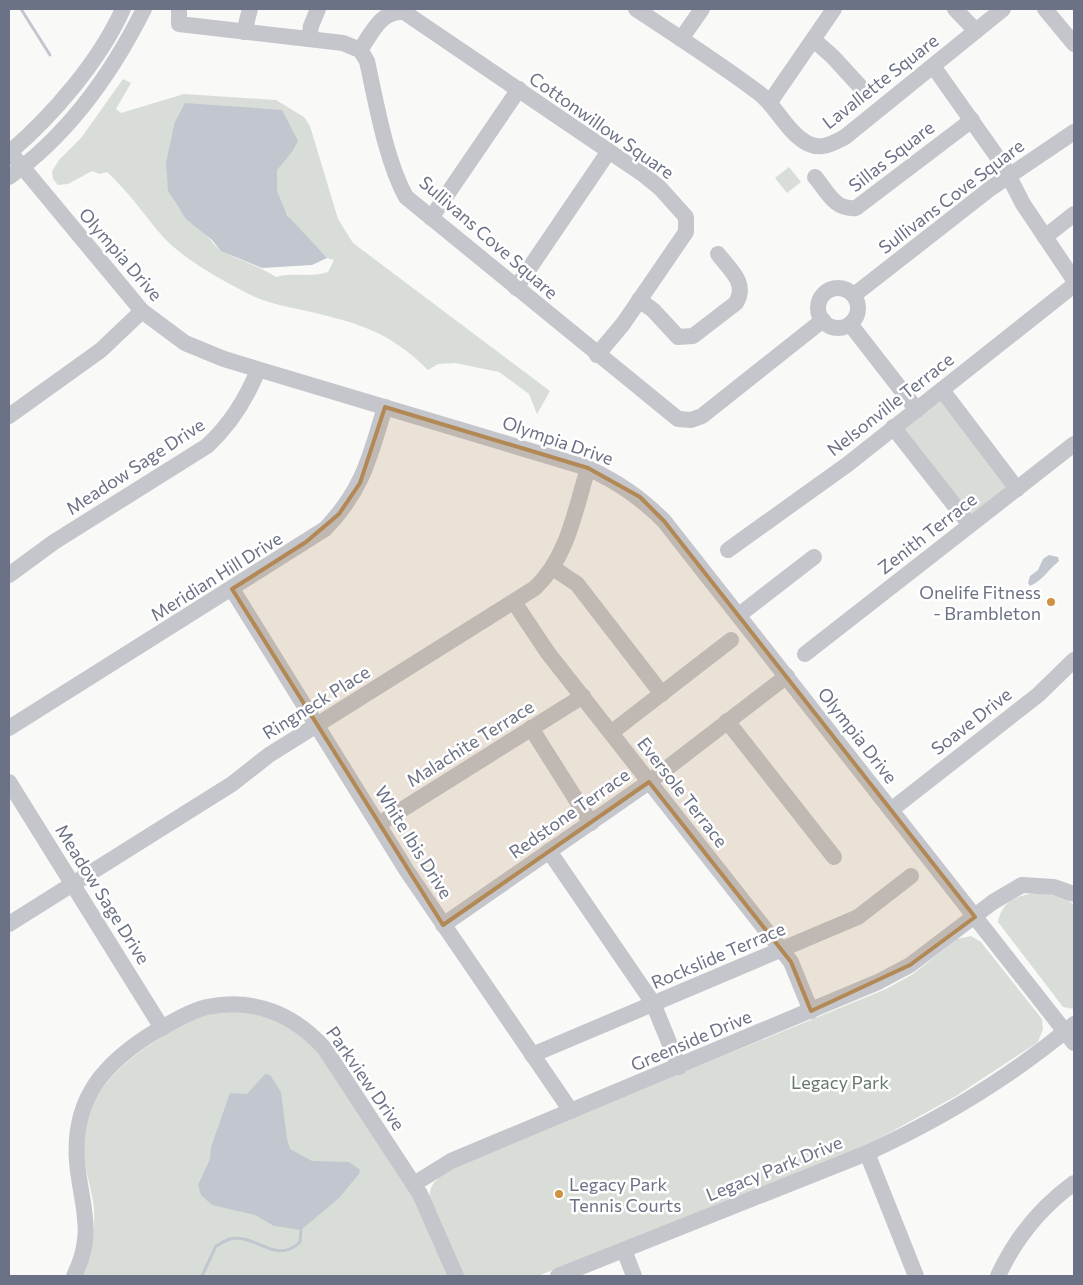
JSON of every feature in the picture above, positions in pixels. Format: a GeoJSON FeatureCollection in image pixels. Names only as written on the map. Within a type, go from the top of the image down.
{"type":"FeatureCollection","features":[{"type":"Feature","properties":{"kind":"street"},"geometry":{"type":"LineString","coordinates":[[9,152],[47,117],[85,71],[123,9]]}},
{"type":"Feature","properties":{"kind":"street"},"geometry":{"type":"LineString","coordinates":[[15,172],[82,107],[120,53],[144,9]]}},
{"type":"Feature","properties":{"kind":"street"},"geometry":{"type":"LineString","coordinates":[[179,9],[179,24],[343,43],[360,50]]}},
{"type":"Feature","properties":{"kind":"street"},"geometry":{"type":"LineString","coordinates":[[244,32],[250,9]]}},
{"type":"Feature","properties":{"kind":"street"},"geometry":{"type":"LineString","coordinates":[[309,39],[311,26],[318,9]]}},
{"type":"Feature","properties":{"kind":"street","name":"Lavallette Square"},"geometry":{"type":"LineString","coordinates":[[636,9],[770,102],[805,142],[816,147],[830,145],[844,137],[1003,9]]}},
{"type":"Feature","properties":{"kind":"street"},"geometry":{"type":"LineString","coordinates":[[681,39],[702,9]]}},
{"type":"Feature","properties":{"kind":"street"},"geometry":{"type":"LineString","coordinates":[[770,102],[834,9]]}},
{"type":"Feature","properties":{"kind":"street"},"geometry":{"type":"LineString","coordinates":[[955,9],[976,31]]}},
{"type":"Feature","properties":{"kind":"street"},"geometry":{"type":"LineString","coordinates":[[1045,9],[1074,44]]}},
{"type":"Feature","properties":{"kind":"street","name":"Cottonwillow Square"},"geometry":{"type":"LineString","coordinates":[[360,50],[382,19],[390,14],[404,12],[609,151],[660,188],[686,218],[686,232],[639,300],[597,355]]}},
{"type":"Feature","properties":{"kind":"street"},"geometry":{"type":"LineString","coordinates":[[814,40],[834,57],[866,93]]}},
{"type":"Feature","properties":{"kind":"street","name":"Sullivans Cove Square"},"geometry":{"type":"LineString","coordinates":[[360,50],[367,61],[400,184],[406,197],[666,412],[678,419],[691,420],[702,416],[822,320]]}},
{"type":"Feature","properties":{"kind":"street"},"geometry":{"type":"LineString","coordinates":[[933,66],[972,120],[1008,176],[1023,204],[1074,280]]}},
{"type":"Feature","properties":{"kind":"street"},"geometry":{"type":"LineString","coordinates":[[431,218],[519,90]]}},
{"type":"Feature","properties":{"kind":"street","name":"Sillas Square"},"geometry":{"type":"LineString","coordinates":[[815,176],[837,204],[845,209],[856,208],[972,120]]}},
{"type":"Feature","properties":{"kind":"street","name":"Sullivans Cove Square"},"geometry":{"type":"LineString","coordinates":[[854,295],[1008,176],[1074,132]]}},
{"type":"Feature","properties":{"kind":"street"},"geometry":{"type":"LineString","coordinates":[[516,288],[609,151]]}},
{"type":"Feature","properties":{"kind":"street","name":"Olympia Drive"},"geometry":{"type":"LineString","coordinates":[[9,152],[15,172],[142,311],[167,331],[198,349],[258,370],[588,468],[614,480],[640,497],[664,521],[975,917],[1071,1033]]}},
{"type":"Feature","properties":{"kind":"street"},"geometry":{"type":"LineString","coordinates":[[1045,237],[1074,214]]}},
{"type":"Feature","properties":{"kind":"street"},"geometry":{"type":"LineString","coordinates":[[639,300],[653,310],[678,337],[693,336],[736,303],[740,296],[742,288],[739,281],[718,254]]}},
{"type":"Feature","properties":{"kind":"street","name":"Nelsonville Terrace"},"geometry":{"type":"LineString","coordinates":[[728,550],[768,519],[780,514],[848,464],[893,426],[917,410],[1074,285]]}},
{"type":"Feature","properties":{"kind":"street"},"geometry":{"type":"LineString","coordinates":[[836,288],[849,291],[854,295],[858,307],[857,314],[850,324],[839,328],[832,327],[822,320],[818,307],[823,294],[836,288]]}},
{"type":"Feature","properties":{"kind":"street"},"geometry":{"type":"LineString","coordinates":[[9,416],[100,350],[120,334],[142,311]]}},
{"type":"Feature","properties":{"kind":"street"},"geometry":{"type":"LineString","coordinates":[[850,324],[917,410]]}},
{"type":"Feature","properties":{"kind":"street","name":"Meadow Sage Drive"},"geometry":{"type":"LineString","coordinates":[[9,575],[54,542],[207,446],[223,432],[239,411],[258,370]]}},
{"type":"Feature","properties":{"kind":"street"},"geometry":{"type":"LineString","coordinates":[[942,390],[1017,489]]}},
{"type":"Feature","properties":{"kind":"street","name":"Meridian Hill Drive"},"geometry":{"type":"LineString","coordinates":[[9,728],[306,542],[339,514],[360,483],[385,407]]}},
{"type":"Feature","properties":{"kind":"street"},"geometry":{"type":"LineString","coordinates":[[893,426],[970,525]]}},
{"type":"Feature","properties":{"kind":"street","name":"Zenith Terrace"},"geometry":{"type":"LineString","coordinates":[[805,654],[1074,444]]}},
{"type":"Feature","properties":{"kind":"street","name":"Ringneck Place"},"geometry":{"type":"LineString","coordinates":[[9,924],[232,784],[269,755],[535,588],[553,568],[564,548],[588,468]]}},
{"type":"Feature","properties":{"kind":"street"},"geometry":{"type":"LineString","coordinates":[[739,615],[814,557]]}},
{"type":"Feature","properties":{"kind":"street"},"geometry":{"type":"LineString","coordinates":[[553,568],[577,584],[662,694]]}},
{"type":"Feature","properties":{"kind":"street","name":"White Ibis Drive"},"geometry":{"type":"LineString","coordinates":[[232,589],[443,925],[571,1111]]}},
{"type":"Feature","properties":{"kind":"street","name":"Eversole Terrace"},"geometry":{"type":"LineString","coordinates":[[514,602],[548,653],[792,962],[811,1011]]}},
{"type":"Feature","properties":{"kind":"street"},"geometry":{"type":"LineString","coordinates":[[612,732],[732,640]]}},
{"type":"Feature","properties":{"kind":"street","name":"Soave Drive"},"geometry":{"type":"LineString","coordinates":[[891,810],[1038,694],[1074,660]]}},
{"type":"Feature","properties":{"kind":"street","name":"Redstone Terrace"},"geometry":{"type":"LineString","coordinates":[[443,925],[649,782],[787,676]]}},
{"type":"Feature","properties":{"kind":"street","name":"Malachite Terrace"},"geometry":{"type":"LineString","coordinates":[[379,824],[582,696]]}},
{"type":"Feature","properties":{"kind":"street"},"geometry":{"type":"LineString","coordinates":[[727,721],[834,858]]}},
{"type":"Feature","properties":{"kind":"street"},"geometry":{"type":"LineString","coordinates":[[531,728],[591,823]]}},
{"type":"Feature","properties":{"kind":"street","name":"Meadow Sage Drive"},"geometry":{"type":"LineString","coordinates":[[9,782],[162,1028]]}},
{"type":"Feature","properties":{"kind":"street"},"geometry":{"type":"LineString","coordinates":[[548,851],[653,1003],[679,1067]]}},
{"type":"Feature","properties":{"kind":"street","name":"Rockslide Terrace"},"geometry":{"type":"LineString","coordinates":[[532,1055],[858,918],[911,876]]}},
{"type":"Feature","properties":{"kind":"street","name":"Greenside Drive"},"geometry":{"type":"LineString","coordinates":[[414,1184],[451,1161],[811,1011],[910,965],[999,898],[1022,885],[1054,887],[1074,894]]}},
{"type":"Feature","properties":{"kind":"street","name":"Parkview Drive"},"geometry":{"type":"LineString","coordinates":[[74,1276],[85,1248],[85,1209],[77,1154],[78,1129],[82,1113],[101,1075],[133,1045],[162,1028],[197,1010],[226,1004],[247,1004],[294,1020],[326,1049],[414,1184],[437,1228],[456,1276]]}},
{"type":"Feature","properties":{"kind":"street","name":"Legacy Park Drive"},"geometry":{"type":"LineString","coordinates":[[558,1276],[867,1153],[912,1132],[975,1096],[1071,1033]]}},
{"type":"Feature","properties":{"kind":"street","name":"Legacy Park Drive"},"geometry":{"type":"LineString","coordinates":[[867,1153],[913,1276]]}},
{"type":"Feature","properties":{"kind":"street"},"geometry":{"type":"LineString","coordinates":[[998,1276],[1021,1236],[1037,1216],[1074,1183]]}},
{"type":"Feature","properties":{"kind":"street"},"geometry":{"type":"LineString","coordinates":[[624,1250],[634,1276]]}},
{"type":"Feature","properties":{"kind":"highlighted area"},"geometry":{"type":"Polygon","coordinates":[[[385,407],[588,468],[640,497],[664,521],[975,917],[910,965],[811,1011],[791,962],[649,782],[443,925],[232,589],[306,542],[339,514],[360,483],[385,407]]]}},
{"type":"Feature","properties":{"kind":"green space"},"geometry":{"type":"Polygon","coordinates":[[[123,79],[131,83],[116,109],[121,113],[184,94],[276,100],[304,117],[310,126],[338,219],[353,243],[550,391],[537,414],[529,394],[499,372],[455,363],[438,364],[428,370],[400,346],[373,331],[326,315],[266,301],[219,278],[183,255],[164,238],[130,196],[107,172],[100,174],[92,171],[68,184],[58,185],[53,179],[52,171],[59,160],[81,138],[123,79]],[[174,124],[168,158],[168,185],[172,197],[179,208],[221,251],[276,277],[321,274],[328,272],[334,260],[327,258],[290,219],[278,195],[275,183],[277,170],[292,152],[174,124]]]}},
{"type":"Feature","properties":{"kind":"green space"},"geometry":{"type":"Polygon","coordinates":[[[789,167],[801,182],[787,193],[775,178],[789,167]]]}},
{"type":"Feature","properties":{"kind":"green space"},"geometry":{"type":"Polygon","coordinates":[[[938,396],[1008,486],[969,517],[899,426],[938,396]]]}},
{"type":"Feature","properties":{"kind":"green space"},"geometry":{"type":"Polygon","coordinates":[[[1037,893],[1064,897],[1074,905],[1074,1009],[1063,1007],[998,922],[1003,909],[1012,900],[1023,895],[1037,893]]]}},
{"type":"Feature","properties":{"kind":"green space","name":"Legacy Park"},"geometry":{"type":"Polygon","coordinates":[[[971,936],[981,942],[1042,1019],[1043,1029],[1038,1042],[956,1096],[871,1143],[538,1276],[463,1276],[430,1199],[432,1187],[445,1173],[462,1163],[886,989],[913,974],[957,939],[971,936]]]}},
{"type":"Feature","properties":{"kind":"green space"},"geometry":{"type":"Polygon","coordinates":[[[230,1010],[268,1015],[311,1041],[416,1201],[449,1276],[82,1276],[94,1230],[93,1201],[84,1156],[85,1130],[96,1098],[116,1072],[128,1061],[174,1028],[197,1017],[230,1010]]]}},
{"type":"Feature","properties":{"kind":"shaded area"},"geometry":{"type":"Polygon","coordinates":[[[185,103],[282,110],[298,141],[292,152],[277,170],[277,191],[287,215],[327,258],[312,265],[262,268],[221,251],[212,240],[186,219],[168,191],[166,163],[174,124],[185,103]]]}},
{"type":"Feature","properties":{"kind":"shaded area"},"geometry":{"type":"Polygon","coordinates":[[[1049,555],[1058,557],[1059,561],[1042,578],[1030,586],[1028,583],[1030,576],[1038,570],[1043,559],[1049,555]]]}},
{"type":"Feature","properties":{"kind":"shaded area"},"geometry":{"type":"Polygon","coordinates":[[[265,1074],[270,1075],[281,1092],[290,1149],[312,1161],[349,1162],[360,1170],[359,1174],[339,1198],[301,1230],[274,1226],[255,1215],[212,1205],[201,1195],[198,1185],[210,1159],[211,1147],[230,1093],[247,1094],[265,1074]]]}},
{"type":"Feature","properties":{"kind":"waterway"},"geometry":{"type":"LineString","coordinates":[[21,9],[50,55]]}},
{"type":"Feature","properties":{"kind":"waterway"},"geometry":{"type":"LineString","coordinates":[[202,1276],[216,1246],[227,1240],[240,1238],[282,1251],[291,1249],[300,1242],[301,1230]]}},
{"type":"Feature","properties":{"kind":"place","name":"Onelife Fitness - Brambleton"},"geometry":{"type":"Point","coordinates":[1051,602]}},
{"type":"Feature","properties":{"kind":"place","name":"Legacy Park Tennis Courts"},"geometry":{"type":"Point","coordinates":[559,1194]}}]}
